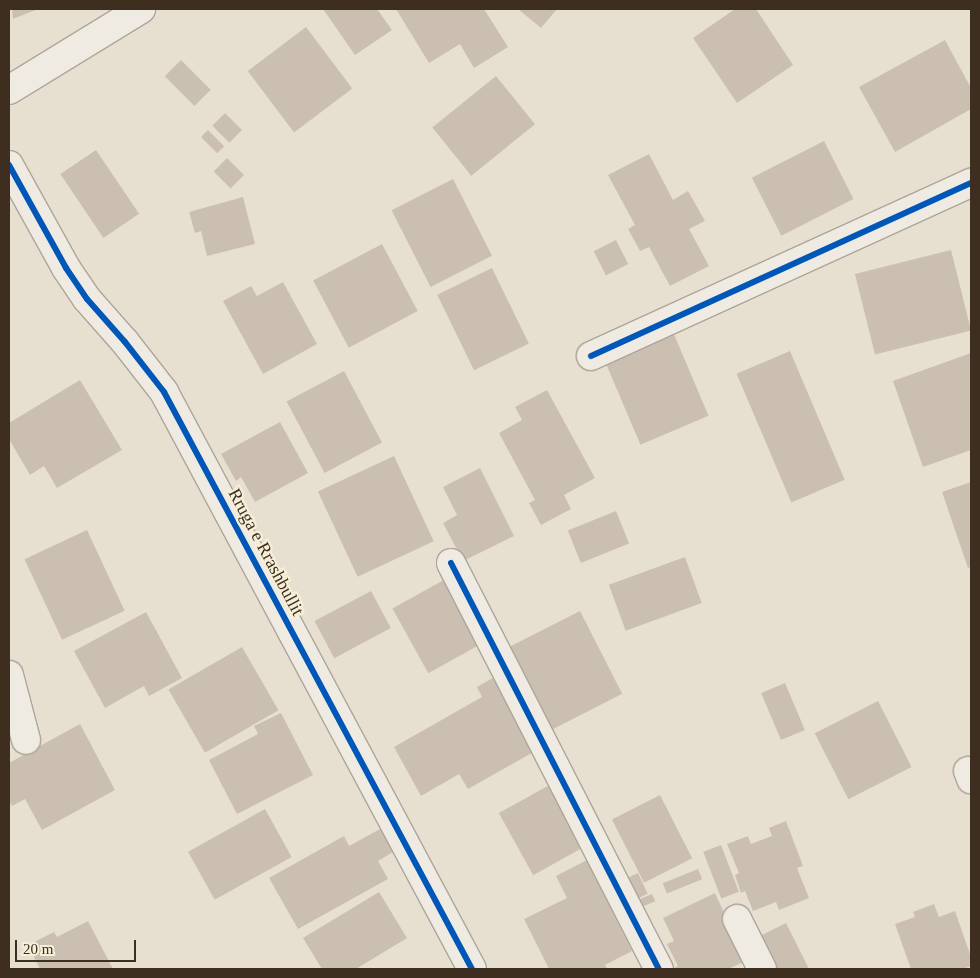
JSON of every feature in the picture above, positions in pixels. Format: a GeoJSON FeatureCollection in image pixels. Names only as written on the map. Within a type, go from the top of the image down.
{"type":"FeatureCollection","features":[{"type":"Feature","properties":{"kind":"street"},"geometry":{"type":"LineString","coordinates":[[9,90],[141,9]]}},
{"type":"Feature","properties":{"kind":"street","name":"Rruga e Rrashbullit"},"geometry":{"type":"LineString","coordinates":[[9,165],[66,268],[87,299],[125,342],[164,392],[472,969]]}},
{"type":"Feature","properties":{"kind":"street"},"geometry":{"type":"LineString","coordinates":[[591,356],[971,183]]}},
{"type":"Feature","properties":{"kind":"street"},"geometry":{"type":"LineString","coordinates":[[451,563],[659,969]]}},
{"type":"Feature","properties":{"kind":"street"},"geometry":{"type":"LineString","coordinates":[[9,675],[26,740]]}},
{"type":"Feature","properties":{"kind":"street"},"geometry":{"type":"LineString","coordinates":[[737,919],[762,969]]}},
{"type":"Feature","properties":{"kind":"building"},"geometry":{"type":"Polygon","coordinates":[[[12,9],[38,9],[13,19],[12,9]]]}},
{"type":"Feature","properties":{"kind":"building"},"geometry":{"type":"Polygon","coordinates":[[[323,9],[377,9],[392,30],[355,55],[323,9]]]}},
{"type":"Feature","properties":{"kind":"building"},"geometry":{"type":"Polygon","coordinates":[[[396,9],[484,9],[508,47],[474,68],[460,44],[429,63],[396,9]]]}},
{"type":"Feature","properties":{"kind":"building"},"geometry":{"type":"Polygon","coordinates":[[[518,9],[557,9],[541,28],[518,9]]]}},
{"type":"Feature","properties":{"kind":"building"},"geometry":{"type":"Polygon","coordinates":[[[735,9],[756,9],[793,65],[737,103],[693,38],[735,9]]]}},
{"type":"Feature","properties":{"kind":"building"},"geometry":{"type":"Polygon","coordinates":[[[306,27],[352,88],[294,132],[248,71],[306,27]]]}},
{"type":"Feature","properties":{"kind":"building"},"geometry":{"type":"Polygon","coordinates":[[[945,40],[971,88],[971,109],[895,152],[859,87],[945,40]]]}},
{"type":"Feature","properties":{"kind":"building"},"geometry":{"type":"Polygon","coordinates":[[[181,60],[211,90],[194,106],[165,76],[181,60]]]}},
{"type":"Feature","properties":{"kind":"building"},"geometry":{"type":"Polygon","coordinates":[[[496,76],[535,124],[471,176],[432,128],[496,76]]]}},
{"type":"Feature","properties":{"kind":"building"},"geometry":{"type":"Polygon","coordinates":[[[225,113],[242,130],[229,143],[212,126],[225,113]]]}},
{"type":"Feature","properties":{"kind":"building"},"geometry":{"type":"Polygon","coordinates":[[[208,130],[224,146],[217,153],[201,137],[208,130]]]}},
{"type":"Feature","properties":{"kind":"building"},"geometry":{"type":"Polygon","coordinates":[[[824,141],[854,199],[781,236],[752,178],[824,141]]]}},
{"type":"Feature","properties":{"kind":"building"},"geometry":{"type":"Polygon","coordinates":[[[96,150],[139,214],[103,238],[60,174],[96,150]]]}},
{"type":"Feature","properties":{"kind":"building"},"geometry":{"type":"Polygon","coordinates":[[[649,154],[673,200],[688,191],[705,221],[689,229],[709,266],[670,286],[649,247],[640,251],[628,229],[635,225],[608,175],[649,154]]]}},
{"type":"Feature","properties":{"kind":"building"},"geometry":{"type":"Polygon","coordinates":[[[227,158],[244,175],[231,188],[214,171],[227,158]]]}},
{"type":"Feature","properties":{"kind":"building"},"geometry":{"type":"Polygon","coordinates":[[[453,179],[492,256],[431,287],[392,210],[453,179]]]}},
{"type":"Feature","properties":{"kind":"building"},"geometry":{"type":"Polygon","coordinates":[[[243,197],[255,244],[207,256],[201,231],[195,233],[189,212],[243,197]]]}},
{"type":"Feature","properties":{"kind":"building"},"geometry":{"type":"Polygon","coordinates":[[[616,240],[628,264],[606,275],[594,251],[616,240]]]}},
{"type":"Feature","properties":{"kind":"building"},"geometry":{"type":"Polygon","coordinates":[[[382,244],[418,311],[349,348],[313,281],[382,244]]]}},
{"type":"Feature","properties":{"kind":"building"},"geometry":{"type":"Polygon","coordinates":[[[951,250],[971,331],[875,354],[855,274],[951,250]]]}},
{"type":"Feature","properties":{"kind":"building"},"geometry":{"type":"Polygon","coordinates":[[[492,268],[529,343],[474,370],[437,295],[492,268]]]}},
{"type":"Feature","properties":{"kind":"building"},"geometry":{"type":"Polygon","coordinates":[[[283,282],[317,344],[263,374],[223,301],[251,286],[257,296],[283,282]]]}},
{"type":"Feature","properties":{"kind":"building"},"geometry":{"type":"Polygon","coordinates":[[[673,332],[709,416],[640,445],[605,361],[673,332]]]}},
{"type":"Feature","properties":{"kind":"building"},"geometry":{"type":"Polygon","coordinates":[[[790,351],[845,480],[791,503],[737,374],[790,351]]]}},
{"type":"Feature","properties":{"kind":"building"},"geometry":{"type":"Polygon","coordinates":[[[971,353],[971,450],[923,467],[893,381],[971,353]]]}},
{"type":"Feature","properties":{"kind":"building"},"geometry":{"type":"Polygon","coordinates":[[[344,371],[382,443],[325,473],[287,402],[344,371]]]}},
{"type":"Feature","properties":{"kind":"building"},"geometry":{"type":"Polygon","coordinates":[[[80,380],[122,450],[57,488],[44,466],[30,475],[9,439],[9,423],[80,380]]]}},
{"type":"Feature","properties":{"kind":"building"},"geometry":{"type":"Polygon","coordinates":[[[547,390],[595,478],[564,495],[571,509],[541,525],[529,503],[535,500],[499,433],[522,420],[515,407],[547,390]]]}},
{"type":"Feature","properties":{"kind":"building"},"geometry":{"type":"Polygon","coordinates":[[[280,422],[308,473],[255,502],[241,477],[236,481],[221,454],[280,422]]]}},
{"type":"Feature","properties":{"kind":"building"},"geometry":{"type":"Polygon","coordinates":[[[394,456],[434,541],[358,577],[318,491],[394,456]]]}},
{"type":"Feature","properties":{"kind":"building"},"geometry":{"type":"Polygon","coordinates":[[[480,468],[514,536],[463,561],[443,523],[457,515],[443,487],[480,468]]]}},
{"type":"Feature","properties":{"kind":"building"},"geometry":{"type":"Polygon","coordinates":[[[971,482],[971,567],[968,568],[942,492],[971,482]]]}},
{"type":"Feature","properties":{"kind":"building"},"geometry":{"type":"Polygon","coordinates":[[[616,511],[629,543],[581,563],[568,530],[616,511]]]}},
{"type":"Feature","properties":{"kind":"building"},"geometry":{"type":"Polygon","coordinates":[[[87,530],[125,611],[62,640],[24,559],[87,530]]]}},
{"type":"Feature","properties":{"kind":"building"},"geometry":{"type":"Polygon","coordinates":[[[685,557],[702,603],[626,631],[609,585],[685,557]]]}},
{"type":"Feature","properties":{"kind":"building"},"geometry":{"type":"Polygon","coordinates":[[[451,576],[487,641],[428,673],[392,608],[451,576]]]}},
{"type":"Feature","properties":{"kind":"building"},"geometry":{"type":"Polygon","coordinates":[[[371,591],[391,628],[334,658],[314,621],[371,591]]]}},
{"type":"Feature","properties":{"kind":"building"},"geometry":{"type":"Polygon","coordinates":[[[580,611],[622,694],[552,730],[510,647],[580,611]]]}},
{"type":"Feature","properties":{"kind":"building"},"geometry":{"type":"Polygon","coordinates":[[[146,612],[182,678],[149,696],[144,686],[105,708],[74,651],[146,612]]]}},
{"type":"Feature","properties":{"kind":"building"},"geometry":{"type":"Polygon","coordinates":[[[242,647],[278,710],[205,753],[168,690],[242,647]]]}},
{"type":"Feature","properties":{"kind":"building"},"geometry":{"type":"Polygon","coordinates":[[[496,676],[537,750],[468,789],[459,774],[421,796],[394,747],[482,697],[477,687],[496,676]]]}},
{"type":"Feature","properties":{"kind":"building"},"geometry":{"type":"Polygon","coordinates":[[[785,683],[805,730],[781,740],[761,693],[785,683]]]}},
{"type":"Feature","properties":{"kind":"building"},"geometry":{"type":"Polygon","coordinates":[[[878,701],[912,767],[848,799],[815,733],[878,701]]]}},
{"type":"Feature","properties":{"kind":"building"},"geometry":{"type":"Polygon","coordinates":[[[281,713],[313,775],[237,814],[209,760],[258,734],[254,726],[281,713]]]}},
{"type":"Feature","properties":{"kind":"building"},"geometry":{"type":"Polygon","coordinates":[[[80,724],[115,790],[42,830],[25,799],[12,806],[9,801],[9,763],[80,724]]]}},
{"type":"Feature","properties":{"kind":"building"},"geometry":{"type":"Polygon","coordinates":[[[553,783],[587,845],[533,875],[499,813],[553,783]]]}},
{"type":"Feature","properties":{"kind":"building"},"geometry":{"type":"Polygon","coordinates":[[[660,795],[692,858],[644,883],[612,820],[660,795]]]}},
{"type":"Feature","properties":{"kind":"building"},"geometry":{"type":"Polygon","coordinates":[[[265,809],[292,857],[215,900],[188,852],[265,809]]]}},
{"type":"Feature","properties":{"kind":"building"},"geometry":{"type":"Polygon","coordinates":[[[786,821],[803,866],[797,868],[809,898],[779,910],[776,902],[753,911],[745,891],[741,893],[735,875],[739,873],[727,844],[748,836],[751,844],[772,836],[769,828],[786,821]]]}},
{"type":"Feature","properties":{"kind":"building"},"geometry":{"type":"Polygon","coordinates":[[[380,829],[393,852],[378,861],[388,879],[298,929],[269,878],[344,836],[349,846],[380,829]]]}},
{"type":"Feature","properties":{"kind":"building"},"geometry":{"type":"Polygon","coordinates":[[[721,845],[739,892],[721,898],[703,852],[721,845]]]}},
{"type":"Feature","properties":{"kind":"building"},"geometry":{"type":"Polygon","coordinates":[[[587,860],[632,951],[605,965],[607,969],[549,969],[524,919],[567,898],[556,876],[587,860]]]}},
{"type":"Feature","properties":{"kind":"building"},"geometry":{"type":"Polygon","coordinates":[[[698,869],[702,879],[667,893],[663,883],[698,869]]]}},
{"type":"Feature","properties":{"kind":"building"},"geometry":{"type":"Polygon","coordinates":[[[638,873],[648,894],[631,901],[622,881],[638,873]]]}},
{"type":"Feature","properties":{"kind":"building"},"geometry":{"type":"Polygon","coordinates":[[[379,892],[407,938],[356,969],[322,969],[303,938],[379,892]]]}},
{"type":"Feature","properties":{"kind":"building"},"geometry":{"type":"Polygon","coordinates":[[[715,893],[746,961],[728,969],[672,969],[678,966],[667,944],[674,941],[663,918],[715,893]]]}},
{"type":"Feature","properties":{"kind":"building"},"geometry":{"type":"Polygon","coordinates":[[[652,894],[655,901],[635,910],[632,903],[652,894]]]}},
{"type":"Feature","properties":{"kind":"building"},"geometry":{"type":"Polygon","coordinates":[[[934,904],[939,917],[955,911],[971,957],[971,966],[963,969],[911,969],[895,924],[915,917],[913,912],[934,904]]]}},
{"type":"Feature","properties":{"kind":"building"},"geometry":{"type":"Polygon","coordinates":[[[88,921],[113,969],[40,969],[28,945],[54,932],[57,937],[88,921]]]}},
{"type":"Feature","properties":{"kind":"building"},"geometry":{"type":"Polygon","coordinates":[[[786,923],[809,969],[776,969],[760,936],[786,923]]]}},
{"type":"Feature","properties":{"kind":"cycle path"},"geometry":{"type":"LineString","coordinates":[[9,165],[66,268],[87,299],[125,342],[164,392],[472,969]]}},
{"type":"Feature","properties":{"kind":"cycle path"},"geometry":{"type":"LineString","coordinates":[[591,356],[971,183]]}},
{"type":"Feature","properties":{"kind":"cycle path"},"geometry":{"type":"LineString","coordinates":[[451,563],[659,969]]}}]}
